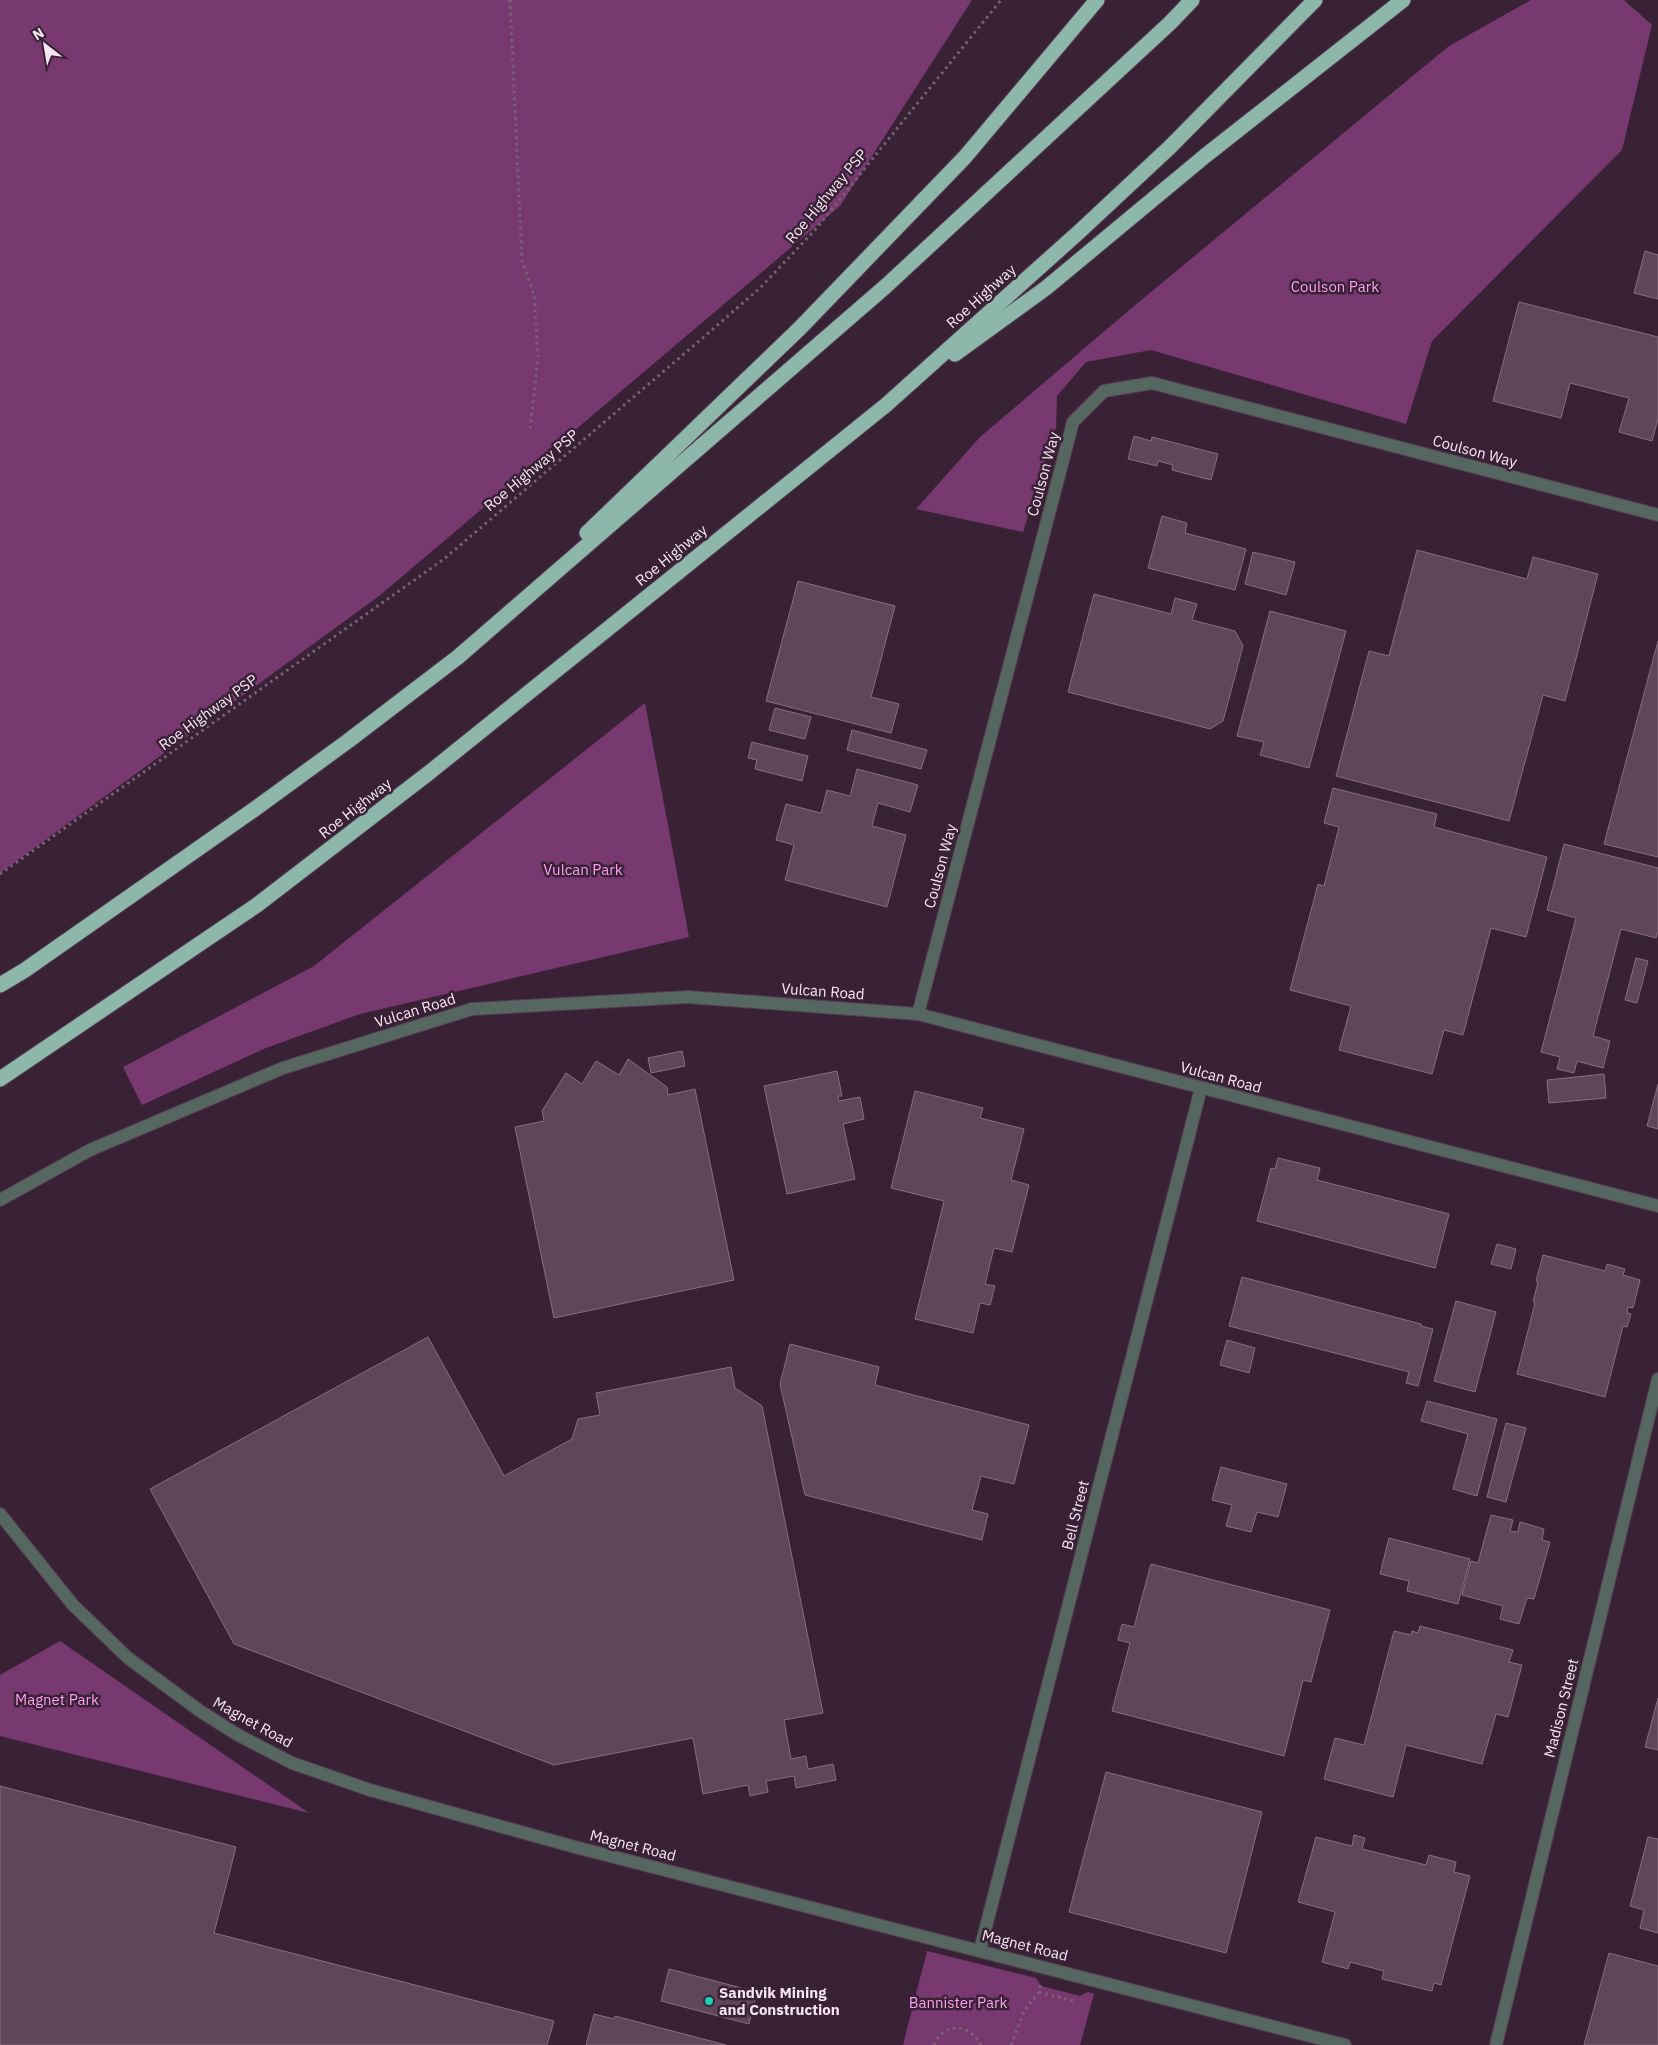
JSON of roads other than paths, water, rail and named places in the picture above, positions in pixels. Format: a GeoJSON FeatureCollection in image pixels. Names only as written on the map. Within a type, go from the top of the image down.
{"type":"FeatureCollection","features":[{"type":"Feature","properties":{"kind":"highway"},"geometry":{"type":"LineString","coordinates":[[458,657],[800,328],[965,157],[1097,0]]}},
{"type":"Feature","properties":{"kind":"highway"},"geometry":{"type":"LineString","coordinates":[[0,985],[25,970],[252,810],[348,741],[458,657],[886,286],[1170,23],[1192,0]]}},
{"type":"Feature","properties":{"kind":"highway","name":"Roe Highway"},"geometry":{"type":"LineString","coordinates":[[0,1079],[257,905],[430,772],[886,405],[1073,238],[1170,147],[1315,0]]}},
{"type":"Feature","properties":{"kind":"highway"},"geometry":{"type":"LineString","coordinates":[[886,405],[1046,288],[1205,156],[1403,0]]}},
{"type":"Feature","properties":{"kind":"street","name":"Coulson Way"},"geometry":{"type":"LineString","coordinates":[[918,1014],[1073,422],[1104,391],[1152,383],[1658,515]]}},
{"type":"Feature","properties":{"kind":"street","name":"Vulcan Road"},"geometry":{"type":"LineString","coordinates":[[0,1200],[90,1150],[283,1068],[472,1009],[688,997],[918,1014],[1658,1206]]}},
{"type":"Feature","properties":{"kind":"street","name":"Bell Street"},"geometry":{"type":"LineString","coordinates":[[980,1950],[1201,1088]]}},
{"type":"Feature","properties":{"kind":"street","name":"Madison Street"},"geometry":{"type":"LineString","coordinates":[[1496,2045],[1658,1379]]}},
{"type":"Feature","properties":{"kind":"street","name":"Magnet Road"},"geometry":{"type":"LineString","coordinates":[[0,1514],[74,1605],[128,1658],[200,1711],[238,1735],[292,1763],[370,1790],[566,1844],[1345,2045]]}},
{"type":"Feature","properties":{"kind":"place","name":"Sandvik Mining and Construction"},"geometry":{"type":"Point","coordinates":[709,2001]}},
{"type":"Feature","properties":{"kind":"park label","name":"Coulson Park"},"geometry":{"type":"Point","coordinates":[1335,286]}},
{"type":"Feature","properties":{"kind":"park label","name":"Vulcan Park"},"geometry":{"type":"Point","coordinates":[583,869]}},
{"type":"Feature","properties":{"kind":"park label","name":"Magnet Park"},"geometry":{"type":"Point","coordinates":[57,1699]}},
{"type":"Feature","properties":{"kind":"park label","name":"Bannister Park"},"geometry":{"type":"Point","coordinates":[958,2002]}}]}
